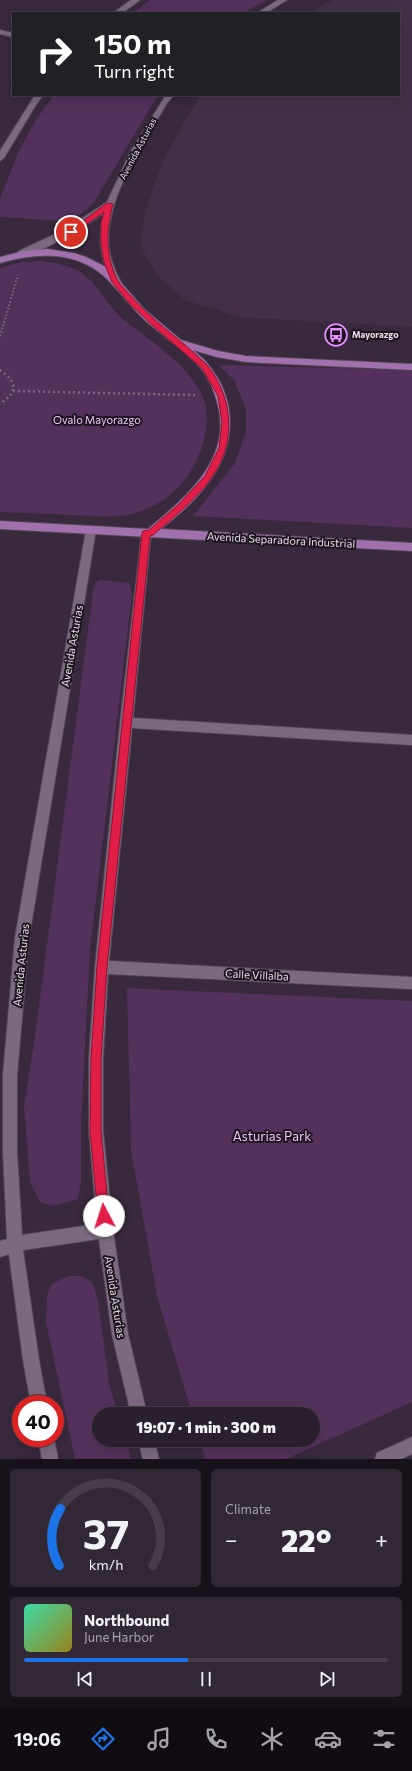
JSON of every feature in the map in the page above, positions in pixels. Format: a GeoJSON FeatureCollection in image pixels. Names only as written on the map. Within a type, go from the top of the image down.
{"type":"FeatureCollection","features":[{"type":"Feature","properties":{"kind":"main road"},"geometry":{"type":"LineString","coordinates":[[0,260],[22,253],[48,252],[72,256],[95,265],[116,282],[133,303],[154,324],[205,367],[222,396],[226,422],[223,448],[208,478],[182,506],[148,533]]}},
{"type":"Feature","properties":{"kind":"main road"},"geometry":{"type":"LineString","coordinates":[[177,342],[217,354],[246,358],[412,367]]}},
{"type":"Feature","properties":{"kind":"main road","name":"Avenida Separadora Industrial"},"geometry":{"type":"LineString","coordinates":[[0,525],[412,547]]}},
{"type":"Feature","properties":{"kind":"street"},"geometry":{"type":"LineString","coordinates":[[119,12],[136,0]]}},
{"type":"Feature","properties":{"kind":"street"},"geometry":{"type":"LineString","coordinates":[[263,12],[283,0]]}},
{"type":"Feature","properties":{"kind":"street"},"geometry":{"type":"LineString","coordinates":[[0,32],[12,35]]}},
{"type":"Feature","properties":{"kind":"street"},"geometry":{"type":"LineString","coordinates":[[0,158],[30,107],[38,96]]}},
{"type":"Feature","properties":{"kind":"street","name":"Avenida Asturias"},"geometry":{"type":"LineString","coordinates":[[116,282],[107,262],[104,243],[105,223],[110,204],[129,164],[164,102],[169,96]]}},
{"type":"Feature","properties":{"kind":"street","name":"Avenida Asturias"},"geometry":{"type":"LineString","coordinates":[[22,253],[48,244],[71,232],[92,219],[110,204]]}},
{"type":"Feature","properties":{"kind":"street","name":"Avenida Asturias"},"geometry":{"type":"LineString","coordinates":[[37,1395],[7,1247],[10,1152],[10,1075],[22,938],[91,530]]}},
{"type":"Feature","properties":{"kind":"street","name":"Avenida Asturias"},"geometry":{"type":"LineString","coordinates":[[137,1407],[120,1334],[105,1230],[96,1131],[96,1058],[102,967],[126,723],[148,533]]}},
{"type":"Feature","properties":{"kind":"street"},"geometry":{"type":"LineString","coordinates":[[126,723],[412,740]]}},
{"type":"Feature","properties":{"kind":"street","name":"Calle Villalba"},"geometry":{"type":"LineString","coordinates":[[102,967],[412,983]]}},
{"type":"Feature","properties":{"kind":"street"},"geometry":{"type":"LineString","coordinates":[[7,1247],[105,1230]]}},
{"type":"Feature","properties":{"kind":"street"},"geometry":{"type":"LineString","coordinates":[[383,1459],[412,1444]]}},
{"type":"Feature","properties":{"kind":"street"},"geometry":{"type":"LineString","coordinates":[[48,1447],[50,1459]]}},
{"type":"Feature","properties":{"kind":"street"},"geometry":{"type":"LineString","coordinates":[[148,1447],[151,1459]]}},
{"type":"Feature","properties":{"kind":"path"},"geometry":{"type":"LineString","coordinates":[[0,336],[22,262],[22,253]]}},
{"type":"Feature","properties":{"kind":"path"},"geometry":{"type":"LineString","coordinates":[[0,370],[12,378],[14,384],[13,391],[10,396],[0,404]]}},
{"type":"Feature","properties":{"kind":"path"},"geometry":{"type":"LineString","coordinates":[[13,391],[203,396]]}},
{"type":"Feature","properties":{"kind":"shaded area"},"geometry":{"type":"Polygon","coordinates":[[[333,0],[412,0],[412,327],[238,317],[185,300],[156,274],[140,245],[146,209],[163,160],[199,96],[400,96],[400,12],[311,12],[333,0]]]}},
{"type":"Feature","properties":{"kind":"green space"},"geometry":{"type":"Polygon","coordinates":[[[150,0],[268,0],[245,12],[134,12],[150,0]]]}},
{"type":"Feature","properties":{"kind":"green space"},"geometry":{"type":"Polygon","coordinates":[[[53,96],[157,96],[93,204],[82,213],[65,221],[0,217],[0,199],[18,153],[35,121],[53,96]]]}},
{"type":"Feature","properties":{"kind":"green space","name":"Ovalo Mayorazgo"},"geometry":{"type":"Polygon","coordinates":[[[42,261],[73,268],[88,278],[118,315],[178,363],[195,383],[204,399],[207,412],[207,421],[203,444],[198,458],[183,482],[162,501],[150,508],[128,515],[112,517],[0,512],[0,268],[22,262],[42,261]]]}},
{"type":"Feature","properties":{"kind":"green space"},"geometry":{"type":"Polygon","coordinates":[[[219,365],[412,370],[412,528],[193,516],[235,463],[246,432],[246,409],[234,380],[219,365]]]}},
{"type":"Feature","properties":{"kind":"green space"},"geometry":{"type":"Polygon","coordinates":[[[100,580],[129,583],[132,594],[90,950],[81,1126],[81,1181],[78,1199],[53,1206],[40,1202],[30,1182],[24,1106],[35,1037],[93,591],[96,582],[100,580]]]}},
{"type":"Feature","properties":{"kind":"green space","name":"Asturias Park"},"geometry":{"type":"Polygon","coordinates":[[[127,988],[412,1001],[412,1402],[320,1444],[320,1407],[190,1407],[157,1296],[131,1150],[127,988]]]}},
{"type":"Feature","properties":{"kind":"green space"},"geometry":{"type":"Polygon","coordinates":[[[68,1276],[80,1276],[92,1282],[98,1299],[109,1383],[116,1407],[92,1407],[92,1447],[128,1447],[131,1459],[75,1459],[64,1407],[64,1395],[61,1395],[46,1322],[47,1295],[52,1284],[68,1276]]]}},
{"type":"Feature","properties":{"kind":"green space","name":"Asturias Park"},"geometry":{"type":"Polygon","coordinates":[[[202,1447],[313,1447],[286,1459],[205,1459],[202,1447]]]}},
{"type":"Feature","properties":{"kind":"place","name":"Mayorazgo"},"geometry":{"type":"Point","coordinates":[336,335]}},
{"type":"Feature","properties":{"kind":"route"},"geometry":{"type":"LineString","coordinates":[[71,232],[92,219],[110,204],[105,223],[104,243],[107,262],[116,282],[133,303],[154,324],[205,367],[222,396],[226,422],[223,448],[208,478],[182,506],[150,533],[146,533],[102,967],[96,1058],[96,1131],[104,1216]]}}]}
